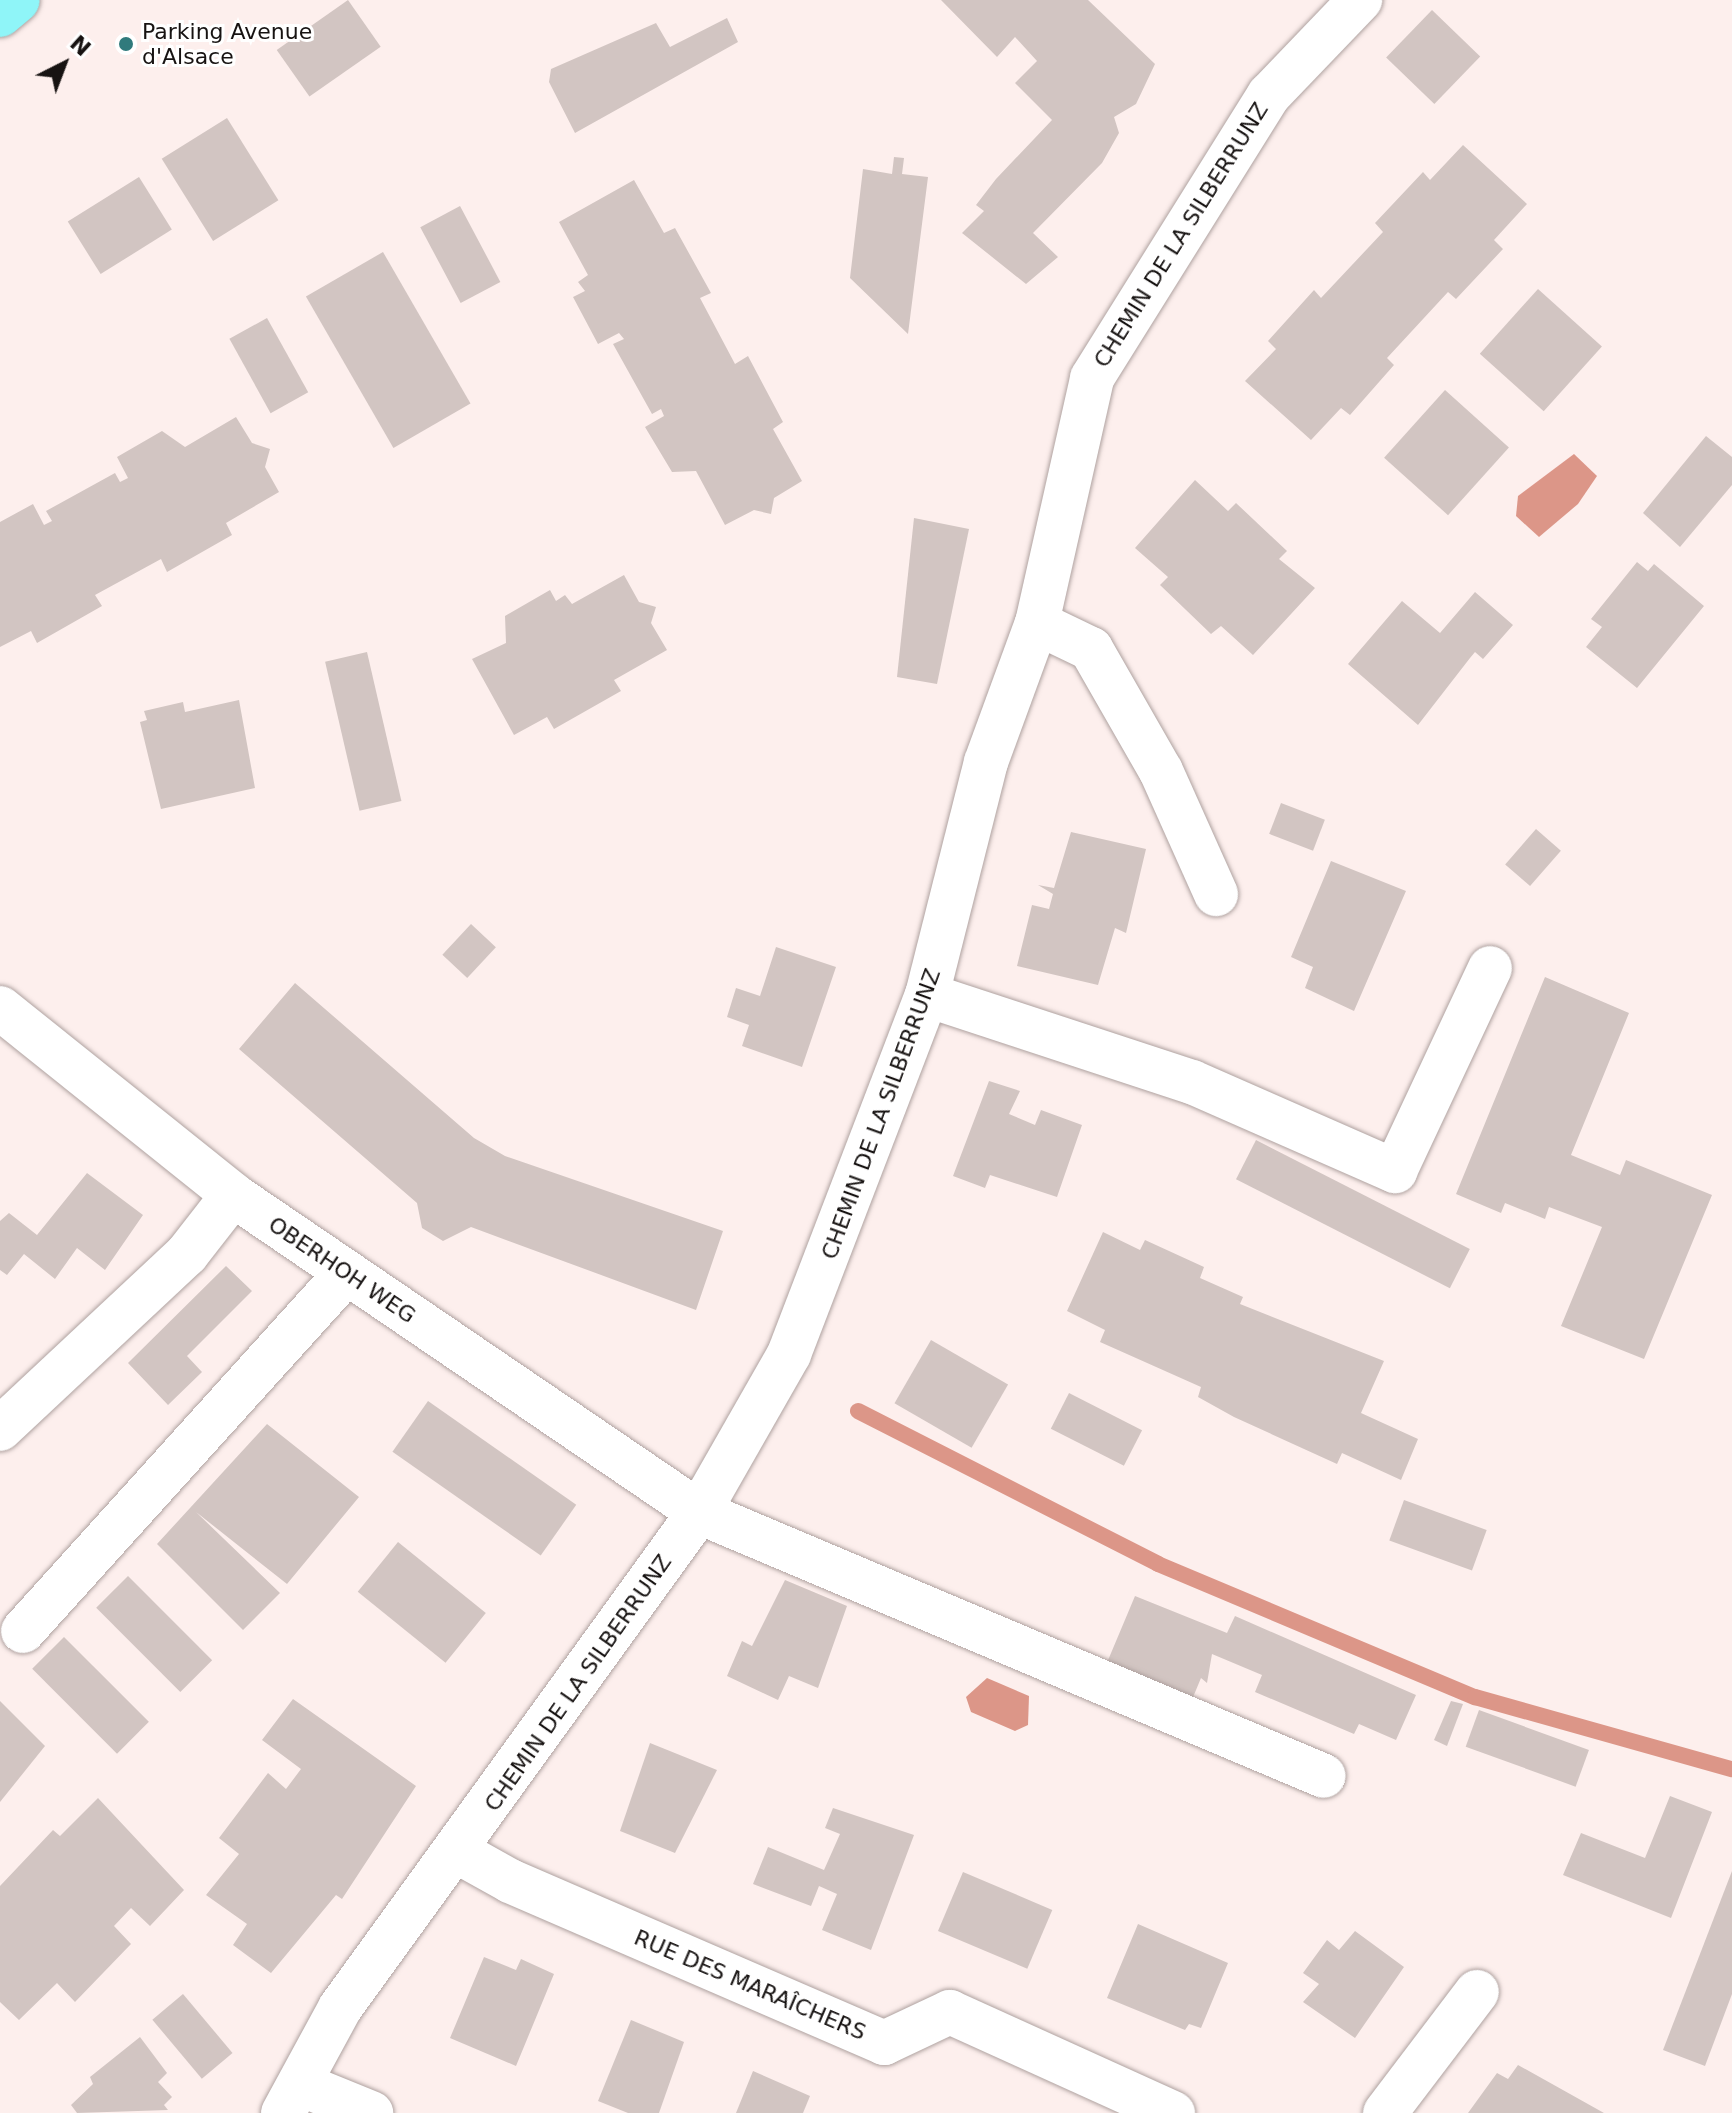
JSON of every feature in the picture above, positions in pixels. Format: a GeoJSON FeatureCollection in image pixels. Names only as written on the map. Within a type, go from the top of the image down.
{"type":"FeatureCollection","features":[{"type":"Feature","properties":{"kind":"main road"},"geometry":{"type":"LineString","coordinates":[[0,15],[18,0]]}},
{"type":"Feature","properties":{"kind":"street","name":"CHEMIN DE LA SILBERRUNZ"},"geometry":{"type":"LineString","coordinates":[[371,2113],[292,2098],[340,2008],[458,1852],[699,1512],[789,1354],[927,995],[986,762],[1037,623],[1092,378],[1269,95],[1360,0]]}},
{"type":"Feature","properties":{"kind":"street"},"geometry":{"type":"LineString","coordinates":[[1037,623],[1091,649],[1161,771],[1216,894]]}},
{"type":"Feature","properties":{"kind":"street"},"geometry":{"type":"LineString","coordinates":[[927,995],[1192,1082],[1395,1171],[1490,968]]}},
{"type":"Feature","properties":{"kind":"street","name":"OBERHOH WEG"},"geometry":{"type":"LineString","coordinates":[[0,1008],[233,1195],[699,1512],[1324,1776]]}},
{"type":"Feature","properties":{"kind":"street"},"geometry":{"type":"LineString","coordinates":[[0,1429],[187,1254],[233,1195]]}},
{"type":"Feature","properties":{"kind":"street"},"geometry":{"type":"LineString","coordinates":[[23,1631],[346,1273]]}},
{"type":"Feature","properties":{"kind":"street","name":"RUE DES MARAÎCHERS"},"geometry":{"type":"LineString","coordinates":[[458,1852],[884,2043],[950,2012],[1173,2113]]}},
{"type":"Feature","properties":{"kind":"street"},"geometry":{"type":"LineString","coordinates":[[1385,2113],[1477,1992]]}},
{"type":"Feature","properties":{"kind":"shaded area"},"geometry":{"type":"Polygon","coordinates":[[[1574,454],[1597,476],[1578,504],[1539,537],[1516,516],[1518,496],[1574,454]]]}},
{"type":"Feature","properties":{"kind":"shaded area"},"geometry":{"type":"Polygon","coordinates":[[[987,1678],[1029,1696],[1028,1725],[1015,1731],[971,1712],[966,1697],[987,1678]]]}},
{"type":"Feature","properties":{"kind":"building"},"geometry":{"type":"Polygon","coordinates":[[[348,0],[381,47],[309,97],[277,50],[348,0]]]}},
{"type":"Feature","properties":{"kind":"building"},"geometry":{"type":"Polygon","coordinates":[[[941,0],[1088,0],[1155,64],[1136,104],[1114,117],[1119,133],[1102,163],[1033,233],[1058,257],[1026,284],[962,233],[984,211],[976,205],[996,179],[1052,120],[1015,83],[1037,61],[1015,37],[997,57],[941,0]]]}},
{"type":"Feature","properties":{"kind":"building"},"geometry":{"type":"Polygon","coordinates":[[[1432,10],[1480,57],[1434,104],[1386,57],[1432,10]]]}},
{"type":"Feature","properties":{"kind":"building"},"geometry":{"type":"Polygon","coordinates":[[[727,18],[738,42],[575,133],[549,82],[551,69],[656,23],[670,47],[727,18]]]}},
{"type":"Feature","properties":{"kind":"building"},"geometry":{"type":"Polygon","coordinates":[[[227,118],[278,200],[213,241],[162,159],[227,118]]]}},
{"type":"Feature","properties":{"kind":"building"},"geometry":{"type":"Polygon","coordinates":[[[1463,145],[1527,204],[1494,240],[1503,249],[1456,299],[1448,292],[1387,358],[1394,365],[1350,415],[1341,408],[1311,440],[1245,381],[1276,349],[1268,341],[1314,290],[1321,298],[1383,232],[1375,223],[1423,172],[1430,180],[1463,145]]]}},
{"type":"Feature","properties":{"kind":"building"},"geometry":{"type":"Polygon","coordinates":[[[894,157],[904,158],[902,174],[928,177],[908,334],[850,278],[863,169],[892,174],[894,157]]]}},
{"type":"Feature","properties":{"kind":"building"},"geometry":{"type":"Polygon","coordinates":[[[139,177],[172,230],[101,274],[68,222],[139,177]]]}},
{"type":"Feature","properties":{"kind":"building"},"geometry":{"type":"Polygon","coordinates":[[[634,180],[664,233],[675,228],[711,293],[700,298],[735,364],[748,356],[783,422],[773,429],[802,481],[774,498],[771,514],[754,510],[725,525],[696,471],[672,472],[645,427],[664,416],[661,409],[652,414],[613,344],[624,339],[619,333],[598,344],[573,297],[585,291],[578,282],[588,275],[559,222],[634,180]]]}},
{"type":"Feature","properties":{"kind":"building"},"geometry":{"type":"Polygon","coordinates":[[[460,206],[500,282],[461,303],[420,227],[460,206]]]}},
{"type":"Feature","properties":{"kind":"building"},"geometry":{"type":"Polygon","coordinates":[[[383,252],[470,404],[393,448],[306,296],[383,252]]]}},
{"type":"Feature","properties":{"kind":"building"},"geometry":{"type":"Polygon","coordinates":[[[1538,289],[1602,347],[1544,411],[1480,354],[1538,289]]]}},
{"type":"Feature","properties":{"kind":"building"},"geometry":{"type":"Polygon","coordinates":[[[267,318],[308,392],[271,413],[229,339],[267,318]]]}},
{"type":"Feature","properties":{"kind":"building"},"geometry":{"type":"Polygon","coordinates":[[[1445,390],[1509,448],[1448,515],[1384,458],[1445,390]]]}},
{"type":"Feature","properties":{"kind":"building"},"geometry":{"type":"Polygon","coordinates":[[[236,417],[252,443],[270,449],[265,467],[279,492],[226,523],[232,535],[167,572],[161,559],[95,595],[102,606],[37,643],[31,631],[0,647],[0,522],[33,504],[44,525],[52,521],[46,511],[115,473],[120,482],[128,478],[117,457],[162,431],[185,447],[236,417]]]}},
{"type":"Feature","properties":{"kind":"building"},"geometry":{"type":"Polygon","coordinates":[[[1706,436],[1732,457],[1732,485],[1680,547],[1643,513],[1706,436]]]}},
{"type":"Feature","properties":{"kind":"building"},"geometry":{"type":"Polygon","coordinates":[[[1195,480],[1228,511],[1236,503],[1287,551],[1279,559],[1315,588],[1253,655],[1221,626],[1211,634],[1160,585],[1168,577],[1135,548],[1195,480]]]}},
{"type":"Feature","properties":{"kind":"building"},"geometry":{"type":"Polygon","coordinates":[[[914,518],[969,529],[937,684],[897,677],[914,518]]]}},
{"type":"Feature","properties":{"kind":"building"},"geometry":{"type":"Polygon","coordinates":[[[1637,562],[1648,571],[1654,564],[1704,606],[1637,688],[1586,647],[1602,627],[1591,619],[1637,562]]]}},
{"type":"Feature","properties":{"kind":"building"},"geometry":{"type":"Polygon","coordinates":[[[624,575],[639,602],[656,607],[651,623],[667,650],[614,680],[621,691],[554,729],[547,717],[514,735],[472,659],[506,643],[505,616],[550,590],[556,601],[565,595],[572,604],[624,575]]]}},
{"type":"Feature","properties":{"kind":"building"},"geometry":{"type":"Polygon","coordinates":[[[1475,592],[1513,625],[1483,659],[1475,652],[1418,725],[1348,664],[1402,601],[1440,633],[1475,592]]]}},
{"type":"Feature","properties":{"kind":"building"},"geometry":{"type":"Polygon","coordinates":[[[367,652],[401,801],[360,811],[325,662],[367,652]]]}},
{"type":"Feature","properties":{"kind":"building"},"geometry":{"type":"Polygon","coordinates":[[[239,700],[255,788],[161,809],[140,722],[147,720],[144,711],[183,702],[185,712],[239,700]]]}},
{"type":"Feature","properties":{"kind":"building"},"geometry":{"type":"Polygon","coordinates":[[[1281,803],[1325,820],[1313,851],[1269,834],[1281,803]]]}},
{"type":"Feature","properties":{"kind":"building"},"geometry":{"type":"Polygon","coordinates":[[[1536,829],[1561,851],[1530,886],[1505,864],[1536,829]]]}},
{"type":"Feature","properties":{"kind":"building"},"geometry":{"type":"Polygon","coordinates":[[[1071,832],[1146,849],[1126,933],[1115,928],[1098,985],[1017,966],[1032,905],[1049,909],[1053,894],[1038,885],[1054,888],[1071,832]]]}},
{"type":"Feature","properties":{"kind":"building"},"geometry":{"type":"Polygon","coordinates":[[[1331,861],[1406,891],[1354,1011],[1305,988],[1313,967],[1291,957],[1331,861]]]}},
{"type":"Feature","properties":{"kind":"building"},"geometry":{"type":"Polygon","coordinates":[[[471,924],[496,947],[467,978],[442,955],[471,924]]]}},
{"type":"Feature","properties":{"kind":"building"},"geometry":{"type":"Polygon","coordinates":[[[776,947],[836,967],[802,1067],[742,1046],[749,1025],[727,1017],[736,988],[760,996],[776,947]]]}},
{"type":"Feature","properties":{"kind":"building"},"geometry":{"type":"Polygon","coordinates":[[[1545,977],[1629,1013],[1571,1155],[1620,1175],[1626,1160],[1712,1195],[1644,1359],[1561,1326],[1602,1227],[1549,1207],[1545,1219],[1505,1203],[1501,1213],[1456,1194],[1545,977]]]}},
{"type":"Feature","properties":{"kind":"building"},"geometry":{"type":"Polygon","coordinates":[[[295,983],[474,1138],[505,1156],[723,1231],[696,1310],[471,1227],[443,1241],[422,1228],[417,1203],[239,1049],[295,983]]]}},
{"type":"Feature","properties":{"kind":"building"},"geometry":{"type":"Polygon","coordinates":[[[989,1081],[1020,1091],[1009,1114],[1035,1125],[1041,1110],[1082,1125],[1057,1197],[990,1175],[985,1188],[953,1176],[989,1081]]]}},
{"type":"Feature","properties":{"kind":"building"},"geometry":{"type":"Polygon","coordinates":[[[1256,1140],[1470,1249],[1450,1288],[1236,1179],[1256,1140]]]}},
{"type":"Feature","properties":{"kind":"building"},"geometry":{"type":"Polygon","coordinates":[[[87,1173],[143,1215],[105,1270],[77,1248],[55,1279],[24,1254],[7,1275],[0,1270],[0,1221],[9,1213],[37,1235],[87,1173]]]}},
{"type":"Feature","properties":{"kind":"building"},"geometry":{"type":"Polygon","coordinates":[[[1103,1232],[1140,1250],[1145,1240],[1204,1267],[1200,1278],[1243,1297],[1240,1304],[1384,1361],[1361,1413],[1418,1439],[1401,1480],[1342,1453],[1337,1464],[1234,1417],[1198,1397],[1201,1387],[1100,1342],[1105,1330],[1067,1311],[1103,1232]]]}},
{"type":"Feature","properties":{"kind":"building"},"geometry":{"type":"Polygon","coordinates":[[[226,1266],[252,1291],[187,1356],[202,1372],[168,1405],[128,1363],[226,1266]]]}},
{"type":"Feature","properties":{"kind":"building"},"geometry":{"type":"Polygon","coordinates":[[[931,1340],[1008,1384],[972,1448],[894,1403],[931,1340]]]}},
{"type":"Feature","properties":{"kind":"building"},"geometry":{"type":"Polygon","coordinates":[[[1069,1393],[1142,1430],[1124,1466],[1051,1429],[1069,1393]]]}},
{"type":"Feature","properties":{"kind":"building"},"geometry":{"type":"Polygon","coordinates":[[[428,1401],[576,1505],[541,1556],[392,1452],[428,1401]]]}},
{"type":"Feature","properties":{"kind":"building"},"geometry":{"type":"Polygon","coordinates":[[[267,1424],[359,1497],[287,1584],[196,1512],[280,1593],[243,1630],[157,1544],[267,1424]]]}},
{"type":"Feature","properties":{"kind":"building"},"geometry":{"type":"Polygon","coordinates":[[[1404,1500],[1487,1530],[1472,1571],[1389,1540],[1404,1500]]]}},
{"type":"Feature","properties":{"kind":"building"},"geometry":{"type":"Polygon","coordinates":[[[398,1542],[486,1613],[446,1663],[358,1592],[398,1542]]]}},
{"type":"Feature","properties":{"kind":"building"},"geometry":{"type":"Polygon","coordinates":[[[128,1576],[212,1660],[180,1692],[96,1608],[128,1576]]]}},
{"type":"Feature","properties":{"kind":"building"},"geometry":{"type":"Polygon","coordinates":[[[785,1580],[847,1606],[818,1688],[789,1676],[778,1700],[727,1676],[742,1641],[752,1646],[785,1580]]]}},
{"type":"Feature","properties":{"kind":"building"},"geometry":{"type":"Polygon","coordinates":[[[1135,1596],[1227,1633],[1235,1616],[1416,1695],[1396,1740],[1359,1724],[1354,1734],[1255,1692],[1262,1675],[1212,1654],[1207,1683],[1201,1678],[1191,1702],[1106,1665],[1135,1596]]]}},
{"type":"Feature","properties":{"kind":"building"},"geometry":{"type":"Polygon","coordinates":[[[64,1637],[149,1722],[117,1754],[32,1669],[64,1637]]]}},
{"type":"Feature","properties":{"kind":"building"},"geometry":{"type":"Polygon","coordinates":[[[293,1699],[416,1786],[342,1899],[336,1895],[271,1973],[233,1945],[247,1924],[206,1895],[239,1854],[219,1838],[268,1773],[286,1789],[301,1769],[262,1740],[293,1699]]]}},
{"type":"Feature","properties":{"kind":"building"},"geometry":{"type":"Polygon","coordinates":[[[0,1701],[45,1746],[0,1802],[0,1701]]]}},
{"type":"Feature","properties":{"kind":"building"},"geometry":{"type":"Polygon","coordinates":[[[1451,1701],[1463,1704],[1447,1746],[1434,1740],[1451,1701]]]}},
{"type":"Feature","properties":{"kind":"building"},"geometry":{"type":"Polygon","coordinates":[[[1479,1710],[1589,1750],[1576,1787],[1466,1747],[1479,1710]]]}},
{"type":"Feature","properties":{"kind":"building"},"geometry":{"type":"Polygon","coordinates":[[[650,1743],[717,1770],[675,1853],[620,1831],[650,1743]]]}},
{"type":"Feature","properties":{"kind":"building"},"geometry":{"type":"Polygon","coordinates":[[[1670,1796],[1712,1812],[1671,1918],[1563,1875],[1581,1833],[1645,1858],[1670,1796]]]}},
{"type":"Feature","properties":{"kind":"building"},"geometry":{"type":"Polygon","coordinates":[[[98,1798],[184,1890],[150,1926],[131,1908],[114,1926],[131,1944],[75,2002],[57,1983],[19,2020],[0,2002],[0,1886],[53,1830],[60,1836],[98,1798]]]}},
{"type":"Feature","properties":{"kind":"building"},"geometry":{"type":"Polygon","coordinates":[[[833,1808],[914,1835],[871,1950],[822,1930],[837,1894],[819,1886],[811,1906],[753,1884],[768,1847],[824,1870],[840,1834],[825,1828],[833,1808]]]}},
{"type":"Feature","properties":{"kind":"building"},"geometry":{"type":"Polygon","coordinates":[[[1732,1871],[1732,1994],[1705,2066],[1663,2050],[1732,1871]]]}},
{"type":"Feature","properties":{"kind":"building"},"geometry":{"type":"Polygon","coordinates":[[[963,1872],[1052,1910],[1027,1969],[938,1931],[963,1872]]]}},
{"type":"Feature","properties":{"kind":"building"},"geometry":{"type":"Polygon","coordinates":[[[1138,1924],[1228,1963],[1201,2028],[1189,2024],[1185,2030],[1107,1998],[1138,1924]]]}},
{"type":"Feature","properties":{"kind":"building"},"geometry":{"type":"Polygon","coordinates":[[[1355,1931],[1404,1967],[1355,2038],[1303,2002],[1319,1984],[1303,1973],[1327,1940],[1339,1950],[1355,1931]]]}},
{"type":"Feature","properties":{"kind":"building"},"geometry":{"type":"Polygon","coordinates":[[[484,1957],[516,1970],[521,1959],[554,1974],[516,2066],[450,2038],[484,1957]]]}},
{"type":"Feature","properties":{"kind":"building"},"geometry":{"type":"Polygon","coordinates":[[[183,1994],[232,2053],[202,2079],[152,2020],[183,1994]]]}},
{"type":"Feature","properties":{"kind":"building"},"geometry":{"type":"Polygon","coordinates":[[[631,2020],[684,2042],[659,2113],[628,2113],[598,2101],[631,2020]]]}},
{"type":"Feature","properties":{"kind":"building"},"geometry":{"type":"Polygon","coordinates":[[[140,2037],[167,2073],[158,2082],[172,2097],[164,2105],[168,2110],[77,2113],[71,2105],[93,2084],[90,2077],[140,2037]]]}},
{"type":"Feature","properties":{"kind":"building"},"geometry":{"type":"Polygon","coordinates":[[[1518,2065],[1604,2113],[1468,2113],[1497,2073],[1508,2079],[1518,2065]]]}},
{"type":"Feature","properties":{"kind":"building"},"geometry":{"type":"Polygon","coordinates":[[[753,2071],[810,2096],[803,2113],[736,2113],[753,2071]]]}},
{"type":"Feature","properties":{"kind":"waterway"},"geometry":{"type":"LineString","coordinates":[[858,1411],[1158,1564],[1475,1697],[1732,1769]]}},
{"type":"Feature","properties":{"kind":"place","name":"Parking Avenue d'Alsace"},"geometry":{"type":"Point","coordinates":[126,44]}}]}
